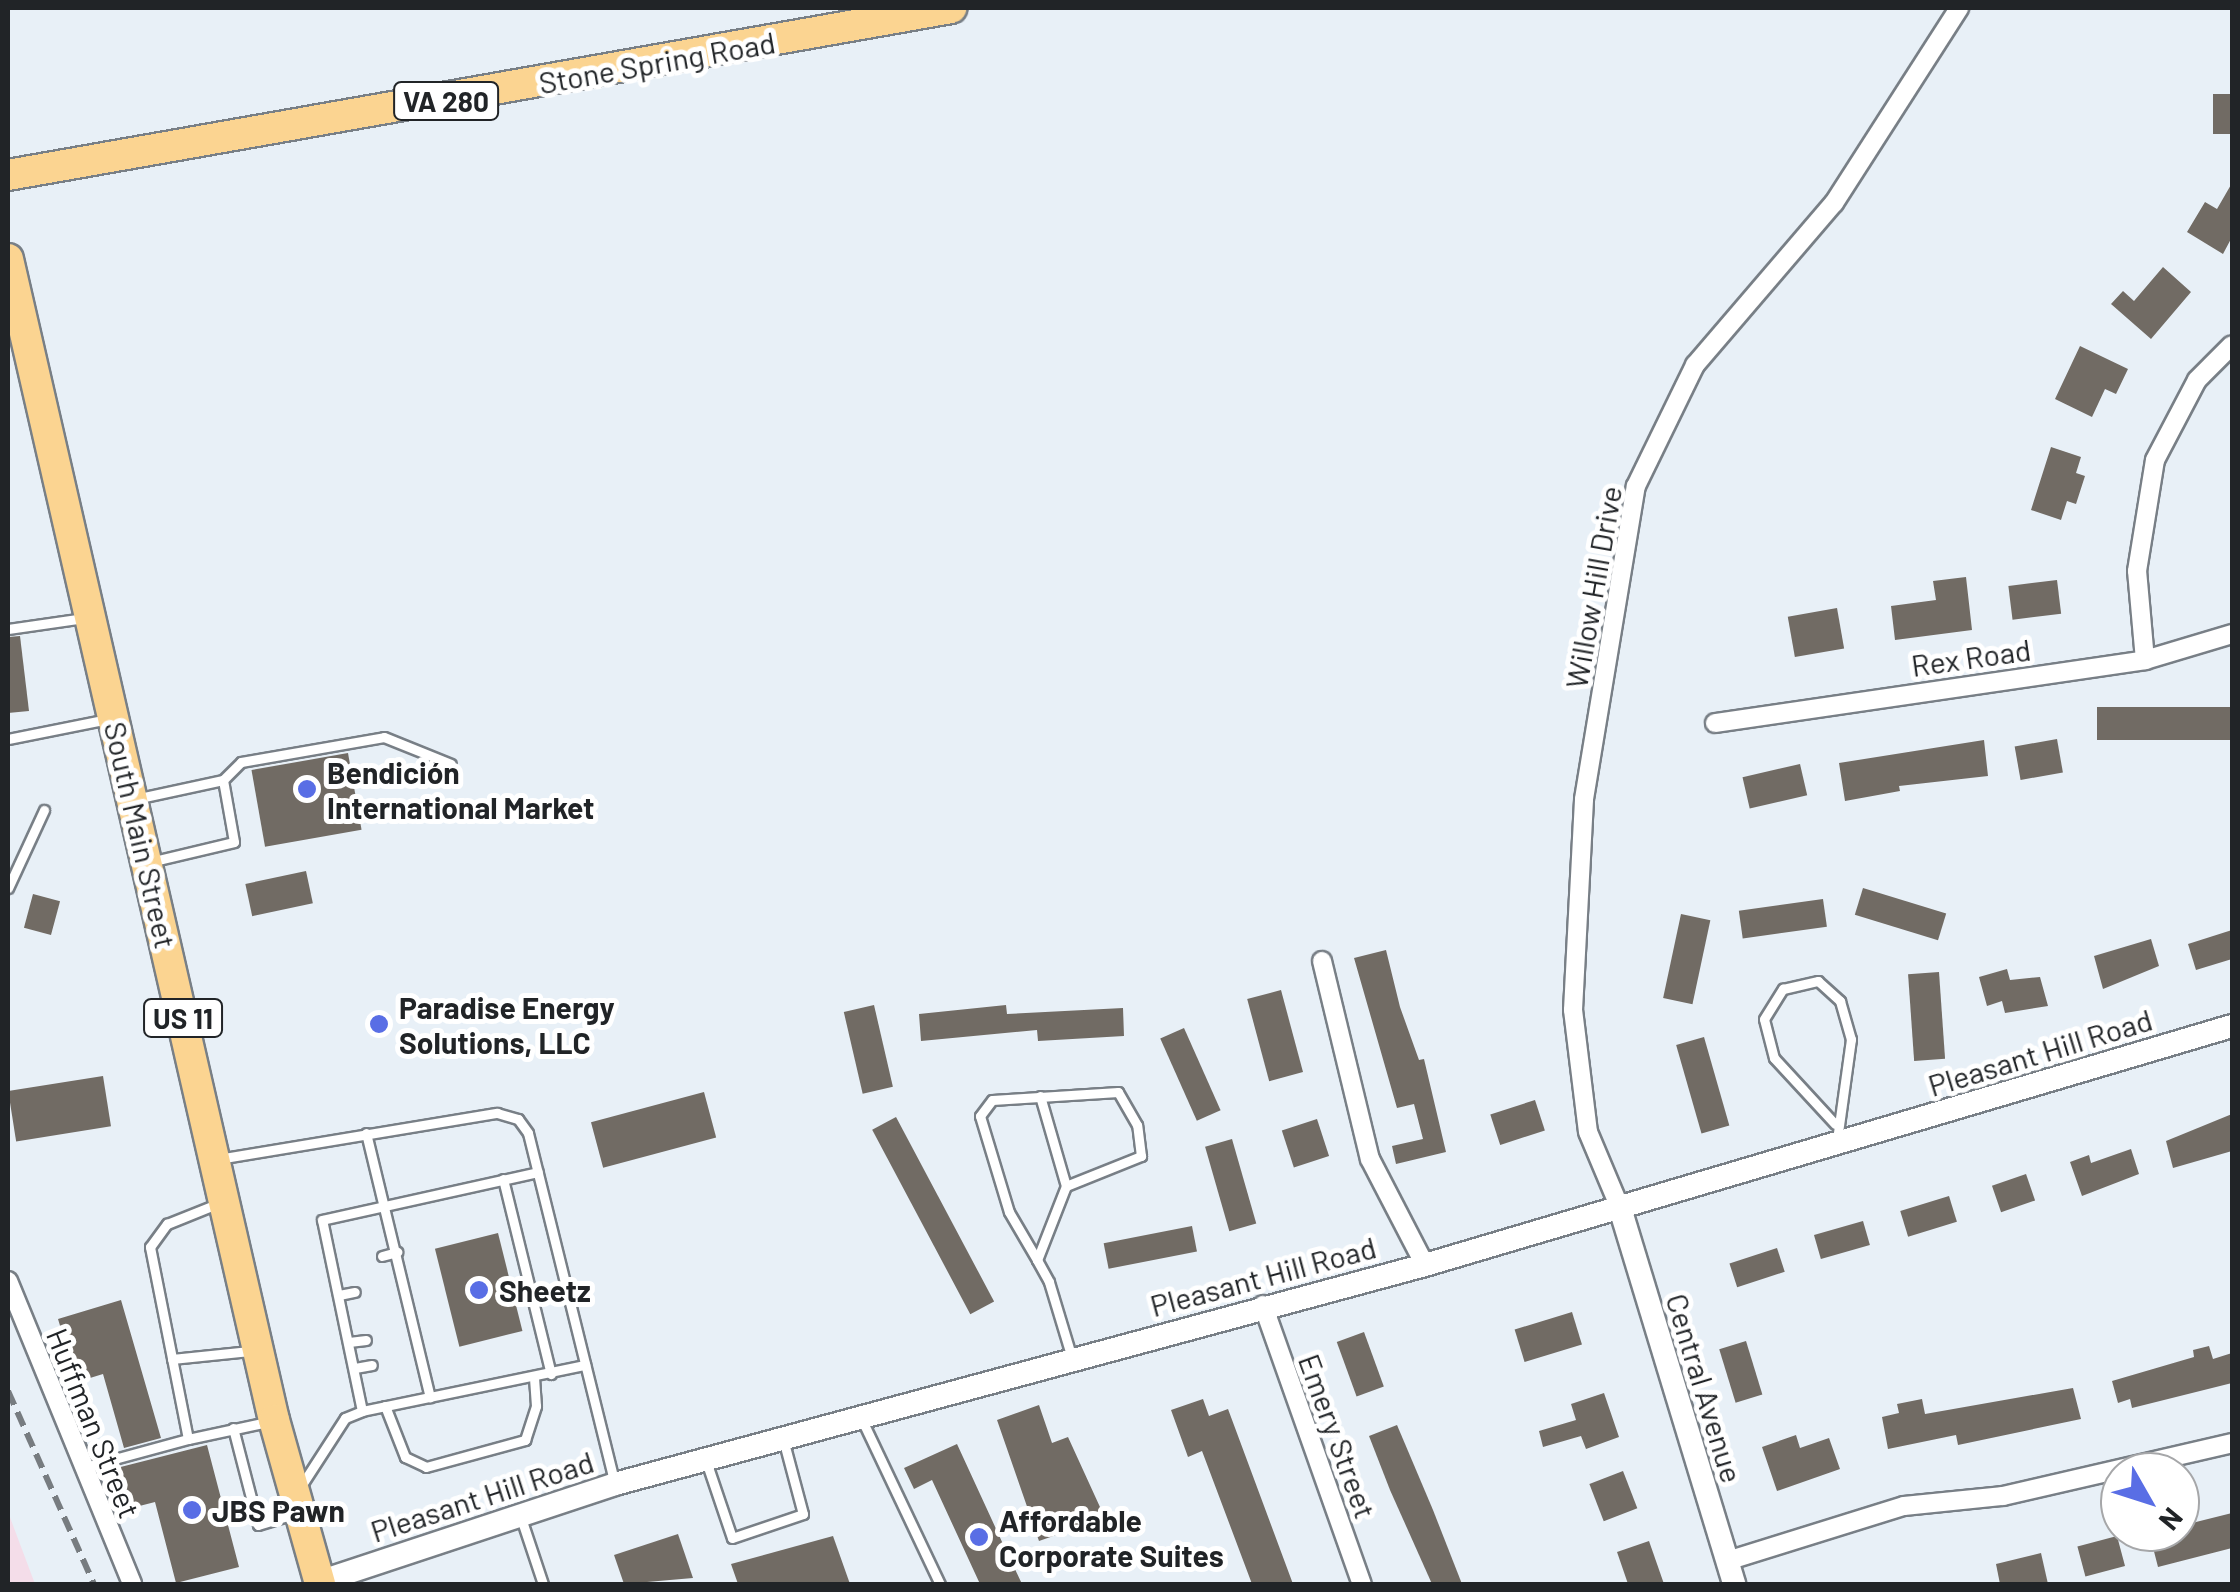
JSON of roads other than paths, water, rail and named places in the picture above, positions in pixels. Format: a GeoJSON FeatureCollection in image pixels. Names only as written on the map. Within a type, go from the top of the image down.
{"type":"FeatureCollection","features":[{"type":"Feature","properties":{"kind":"main road","name":"Stone Spring Road"},"geometry":{"type":"LineString","coordinates":[[8,174],[950,8]]}},
{"type":"Feature","properties":{"kind":"main road","name":"South Main Street"},"geometry":{"type":"LineString","coordinates":[[8,259],[274,1420],[316,1584]]}},
{"type":"Feature","properties":{"kind":"street","name":"Willow Hill Drive"},"geometry":{"type":"LineString","coordinates":[[1620,1208],[1588,1132],[1573,1010],[1584,799],[1636,486],[1695,365],[1834,203],[1959,8]]}},
{"type":"Feature","properties":{"kind":"street"},"geometry":{"type":"LineString","coordinates":[[2144,660],[2137,571],[2155,460],[2197,380],[2232,345]]}},
{"type":"Feature","properties":{"kind":"street","name":"Rex Road"},"geometry":{"type":"LineString","coordinates":[[1716,722],[2144,660],[2232,634]]}},
{"type":"Feature","properties":{"kind":"street"},"geometry":{"type":"LineString","coordinates":[[1322,961],[1370,1159],[1425,1264]]}},
{"type":"Feature","properties":{"kind":"street","name":"Pleasant Hill Road"},"geometry":{"type":"LineString","coordinates":[[316,1584],[615,1484],[1425,1264],[1620,1208],[1836,1133],[2232,1026]]}},
{"type":"Feature","properties":{"kind":"street","name":"Central Avenue"},"geometry":{"type":"LineString","coordinates":[[1620,1208],[1734,1584]]}},
{"type":"Feature","properties":{"kind":"street","name":"Huffman Street"},"geometry":{"type":"LineString","coordinates":[[8,1281],[81,1468],[132,1584]]}},
{"type":"Feature","properties":{"kind":"street","name":"Emery Street"},"geometry":{"type":"LineString","coordinates":[[1263,1305],[1362,1584]]}},
{"type":"Feature","properties":{"kind":"street"},"geometry":{"type":"LineString","coordinates":[[1727,1561],[1904,1506],[2003,1496],[2232,1443]]}},
{"type":"Feature","properties":{"kind":"lane"},"geometry":{"type":"LineString","coordinates":[[8,629],[91,618]]}},
{"type":"Feature","properties":{"kind":"lane"},"geometry":{"type":"LineString","coordinates":[[8,739],[114,718]]}},
{"type":"Feature","properties":{"kind":"lane"},"geometry":{"type":"LineString","coordinates":[[133,800],[223,780],[241,762],[384,736],[451,764]]}},
{"type":"Feature","properties":{"kind":"lane"},"geometry":{"type":"LineString","coordinates":[[147,862],[234,842],[223,780]]}},
{"type":"Feature","properties":{"kind":"lane"},"geometry":{"type":"LineString","coordinates":[[8,888],[44,810]]}},
{"type":"Feature","properties":{"kind":"lane"},"geometry":{"type":"LineString","coordinates":[[1818,981],[1840,1001],[1851,1039],[1836,1133],[1774,1058],[1764,1020],[1783,989],[1818,981]]}},
{"type":"Feature","properties":{"kind":"lane"},"geometry":{"type":"LineString","coordinates":[[1066,1186],[1141,1156],[1137,1124],[1118,1092],[992,1100],[980,1116],[1010,1212],[1036,1260],[1072,1358]]}},
{"type":"Feature","properties":{"kind":"lane"},"geometry":{"type":"LineString","coordinates":[[1036,1260],[1066,1186],[1040,1096]]}},
{"type":"Feature","properties":{"kind":"lane"},"geometry":{"type":"LineString","coordinates":[[215,1159],[505,1114],[528,1131],[615,1484]]}},
{"type":"Feature","properties":{"kind":"lane"},"geometry":{"type":"LineString","coordinates":[[366,1133],[386,1202],[430,1397]]}},
{"type":"Feature","properties":{"kind":"lane"},"geometry":{"type":"LineString","coordinates":[[362,1411],[322,1220],[386,1202],[538,1172]]}},
{"type":"Feature","properties":{"kind":"lane"},"geometry":{"type":"LineString","coordinates":[[502,1179],[551,1374]]}},
{"type":"Feature","properties":{"kind":"lane"},"geometry":{"type":"LineString","coordinates":[[188,1439],[150,1247],[168,1224],[224,1202]]}},
{"type":"Feature","properties":{"kind":"lane"},"geometry":{"type":"LineString","coordinates":[[382,1256],[397,1252]]}},
{"type":"Feature","properties":{"kind":"lane"},"geometry":{"type":"LineString","coordinates":[[333,1266],[347,1263]]}},
{"type":"Feature","properties":{"kind":"lane"},"geometry":{"type":"LineString","coordinates":[[390,1287],[403,1284]]}},
{"type":"Feature","properties":{"kind":"lane"},"geometry":{"type":"LineString","coordinates":[[339,1295],[355,1292]]}},
{"type":"Feature","properties":{"kind":"lane"},"geometry":{"type":"LineString","coordinates":[[395,1309],[408,1307]]}},
{"type":"Feature","properties":{"kind":"lane"},"geometry":{"type":"LineString","coordinates":[[344,1317],[360,1314]]}},
{"type":"Feature","properties":{"kind":"lane"},"geometry":{"type":"LineString","coordinates":[[401,1334],[414,1332]]}},
{"type":"Feature","properties":{"kind":"lane"},"geometry":{"type":"LineString","coordinates":[[349,1342],[366,1340]]}},
{"type":"Feature","properties":{"kind":"lane"},"geometry":{"type":"LineString","coordinates":[[172,1360],[258,1350]]}},
{"type":"Feature","properties":{"kind":"lane"},"geometry":{"type":"LineString","coordinates":[[406,1360],[419,1358]]}},
{"type":"Feature","properties":{"kind":"lane"},"geometry":{"type":"LineString","coordinates":[[355,1368],[372,1365]]}},
{"type":"Feature","properties":{"kind":"lane"},"geometry":{"type":"LineString","coordinates":[[232,1428],[258,1525],[297,1505],[345,1418],[362,1411],[586,1365]]}},
{"type":"Feature","properties":{"kind":"lane"},"geometry":{"type":"LineString","coordinates":[[385,1406],[405,1457],[426,1466],[524,1440],[536,1406],[534,1377]]}},
{"type":"Feature","properties":{"kind":"lane"},"geometry":{"type":"LineString","coordinates":[[860,1416],[940,1584]]}},
{"type":"Feature","properties":{"kind":"lane"},"geometry":{"type":"LineString","coordinates":[[81,1468],[274,1420]]}},
{"type":"Feature","properties":{"kind":"lane"},"geometry":{"type":"LineString","coordinates":[[705,1459],[732,1538],[804,1514],[783,1438]]}},
{"type":"Feature","properties":{"kind":"lane"},"geometry":{"type":"LineString","coordinates":[[520,1516],[543,1584]]}},
{"type":"Feature","properties":{"kind":"railway"},"geometry":{"type":"LineString","coordinates":[[8,1391],[94,1584]]}},
{"type":"Feature","properties":{"kind":"place","name":"Bendición International Market"},"geometry":{"type":"Point","coordinates":[307,789]}},
{"type":"Feature","properties":{"kind":"place","name":"Paradise Energy Solutions, LLC"},"geometry":{"type":"Point","coordinates":[379,1024]}},
{"type":"Feature","properties":{"kind":"place","name":"Sheetz"},"geometry":{"type":"Point","coordinates":[479,1290]}},
{"type":"Feature","properties":{"kind":"place","name":"JBS Pawn"},"geometry":{"type":"Point","coordinates":[192,1510]}},
{"type":"Feature","properties":{"kind":"place","name":"Affordable Corporate Suites"},"geometry":{"type":"Point","coordinates":[979,1537]}}]}
